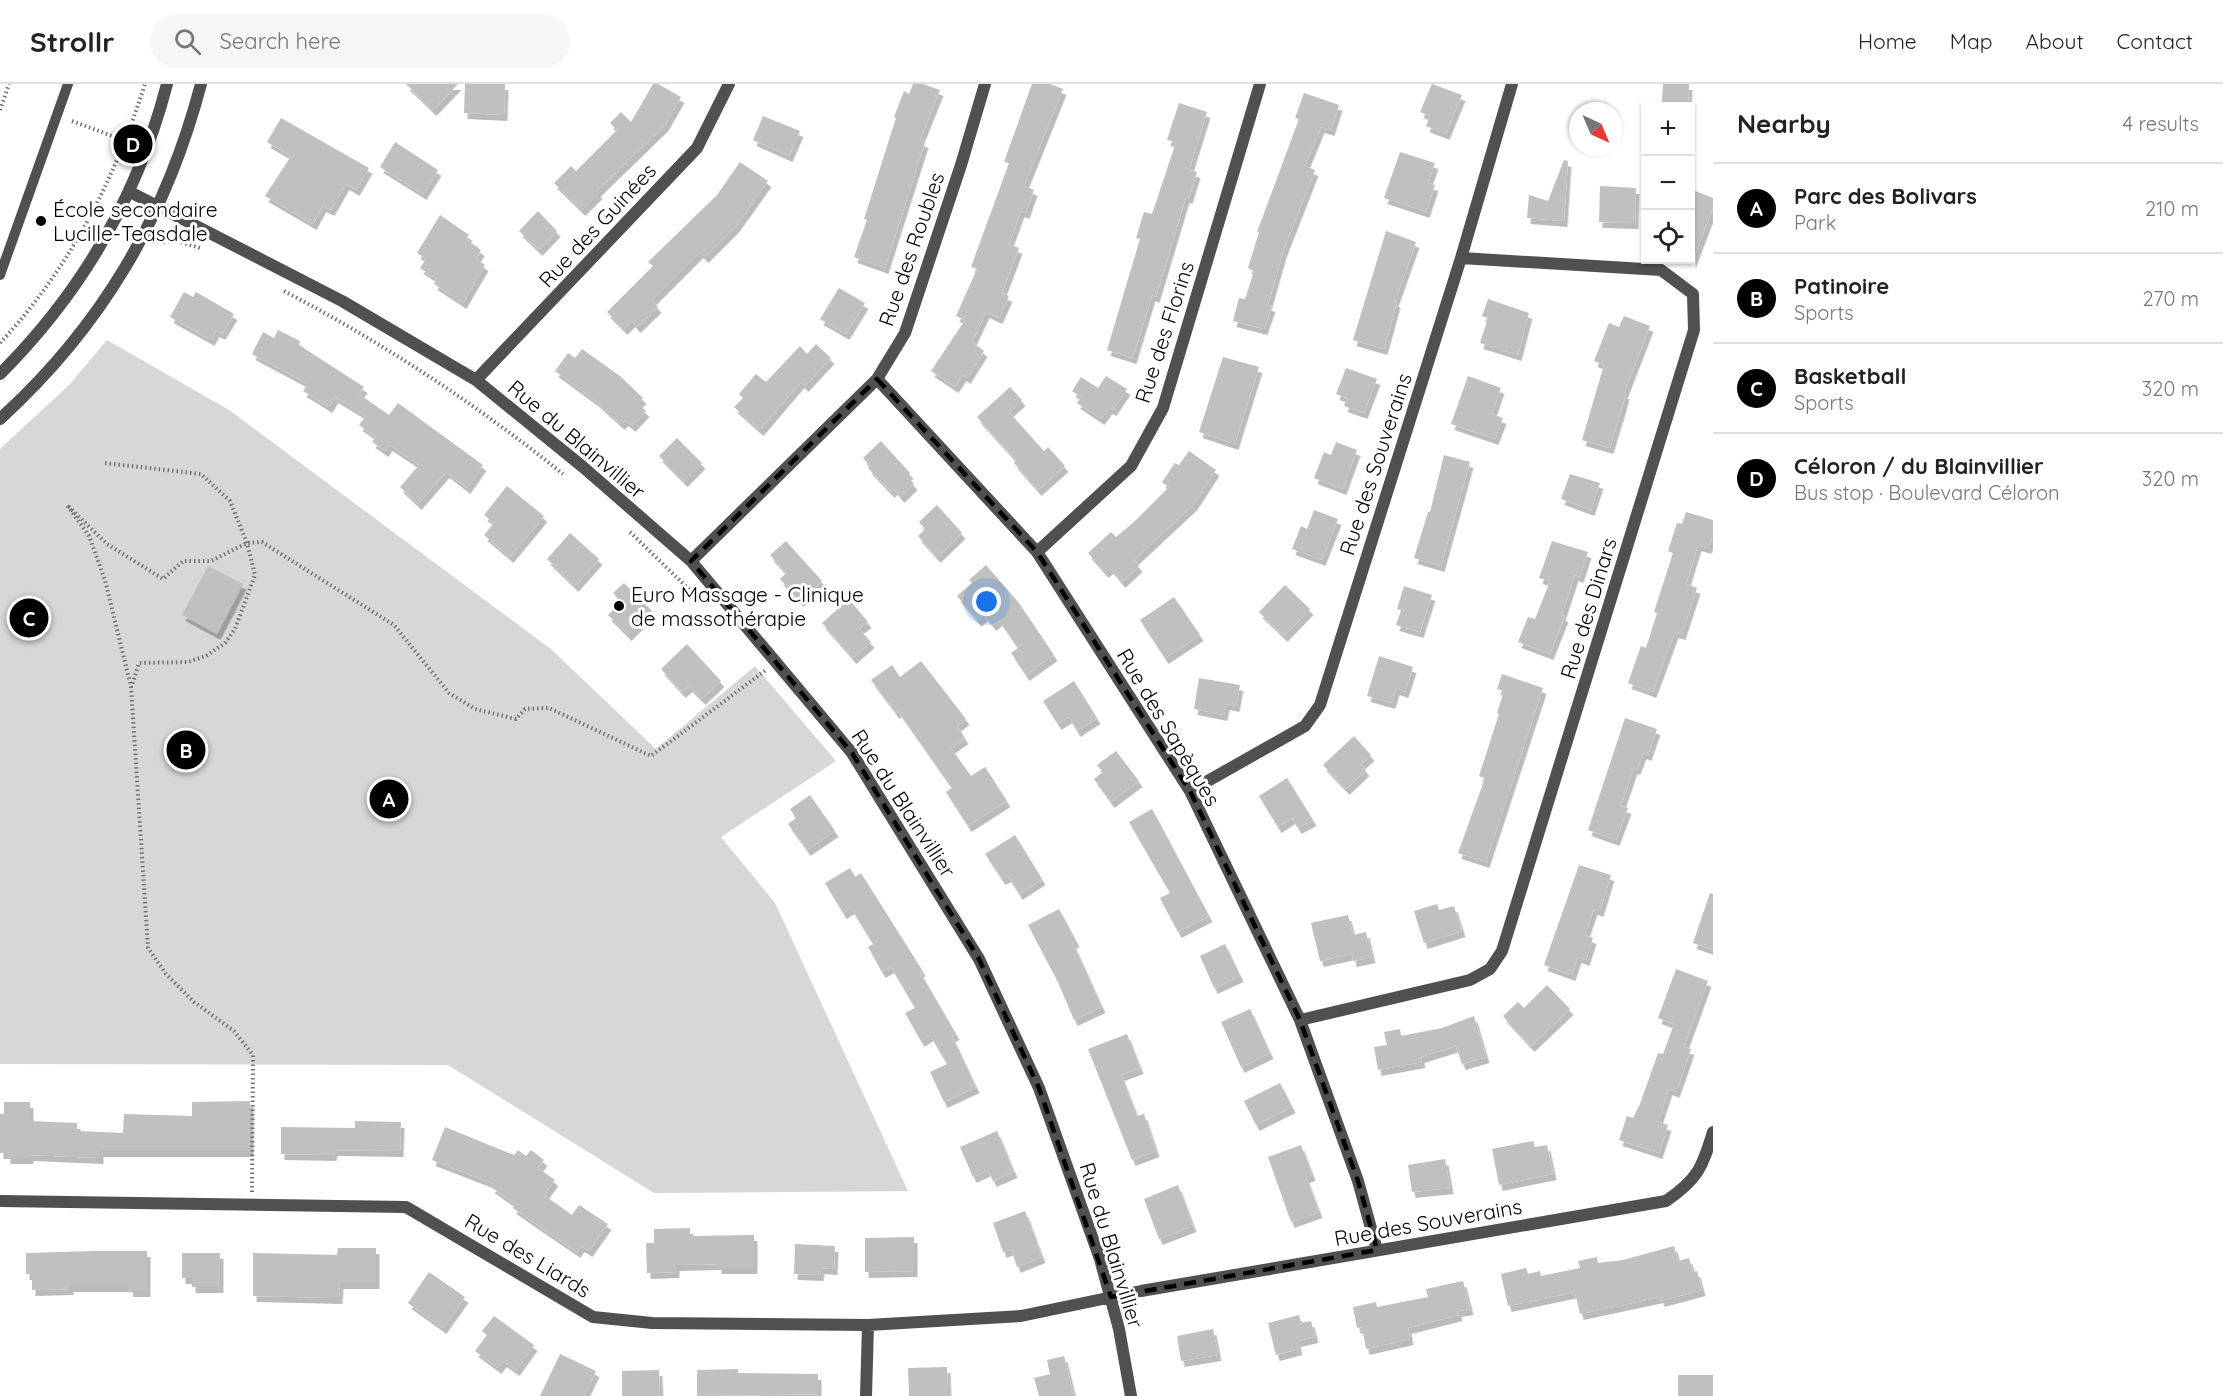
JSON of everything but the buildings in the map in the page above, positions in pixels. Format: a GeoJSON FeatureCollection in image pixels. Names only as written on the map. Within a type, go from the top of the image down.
{"type":"FeatureCollection","features":[{"type":"Feature","properties":{"kind":"street"},"geometry":{"type":"LineString","coordinates":[[0,374],[69,296],[105,240],[129,192],[153,131],[167,84]]}},
{"type":"Feature","properties":{"kind":"street"},"geometry":{"type":"LineString","coordinates":[[0,419],[39,382],[87,326],[129,265],[158,206],[182,146],[201,84]]}},
{"type":"Feature","properties":{"kind":"street","name":"Rue des Guinées"},"geometry":{"type":"LineString","coordinates":[[476,380],[697,148],[729,84]]}},
{"type":"Feature","properties":{"kind":"street","name":"Rue des Roubles"},"geometry":{"type":"LineString","coordinates":[[691,561],[877,379],[905,333],[961,165],[985,84]]}},
{"type":"Feature","properties":{"kind":"street","name":"Rue des Florins"},"geometry":{"type":"LineString","coordinates":[[1037,552],[1131,466],[1162,408],[1260,84]]}},
{"type":"Feature","properties":{"kind":"street","name":"Rue des Souverains"},"geometry":{"type":"LineString","coordinates":[[1190,791],[1305,726],[1320,705],[1461,258],[1512,84]]}},
{"type":"Feature","properties":{"kind":"street","name":"Rue du Blainvillier"},"geometry":{"type":"LineString","coordinates":[[129,192],[342,301],[476,380],[584,467],[691,561],[770,667],[852,753],[979,959],[1039,1088],[1100,1259],[1111,1297],[1131,1396]]}},
{"type":"Feature","properties":{"kind":"street","name":"Rue des Dinars"},"geometry":{"type":"LineString","coordinates":[[1300,1020],[1470,980],[1490,969],[1502,951],[1694,330],[1693,294],[1661,270],[1461,258]]}},
{"type":"Feature","properties":{"kind":"street","name":"Rue des Sapèques"},"geometry":{"type":"LineString","coordinates":[[877,379],[1037,552],[1190,791],[1300,1020],[1358,1181],[1377,1250]]}},
{"type":"Feature","properties":{"kind":"street","name":"Rue des Souverains"},"geometry":{"type":"LineString","coordinates":[[1111,1297],[1666,1201],[1686,1187],[1702,1168],[1713,1132]]}},
{"type":"Feature","properties":{"kind":"street","name":"Rue des Liards"},"geometry":{"type":"LineString","coordinates":[[0,1201],[406,1207],[593,1317],[652,1323],[868,1325],[1021,1316],[1111,1297]]}},
{"type":"Feature","properties":{"kind":"street"},"geometry":{"type":"LineString","coordinates":[[866,1396],[868,1325]]}},
{"type":"Feature","properties":{"kind":"lane"},"geometry":{"type":"LineString","coordinates":[[0,275],[68,84]]}},
{"type":"Feature","properties":{"kind":"path"},"geometry":{"type":"LineString","coordinates":[[0,110],[2,96],[9,84]]}},
{"type":"Feature","properties":{"kind":"path"},"geometry":{"type":"LineString","coordinates":[[0,343],[42,294],[97,207],[126,141],[145,84]]}},
{"type":"Feature","properties":{"kind":"path"},"geometry":{"type":"LineString","coordinates":[[72,121],[133,144]]}},
{"type":"Feature","properties":{"kind":"path"},"geometry":{"type":"LineString","coordinates":[[163,242],[186,242],[205,250]]}},
{"type":"Feature","properties":{"kind":"path","name":"Rue du Blainvillier"},"geometry":{"type":"LineString","coordinates":[[279,289],[375,341],[428,375],[507,430],[571,480]]}},
{"type":"Feature","properties":{"kind":"path"},"geometry":{"type":"LineString","coordinates":[[105,463],[201,474],[230,501],[247,543],[255,575],[235,629],[225,643],[206,656],[188,662],[139,663],[131,687]]}},
{"type":"Feature","properties":{"kind":"path"},"geometry":{"type":"LineString","coordinates":[[63,501],[107,544],[163,579],[183,561],[210,561],[247,543],[262,542],[394,625],[449,693],[475,710],[516,719],[525,709],[549,708],[651,756],[770,667]]}},
{"type":"Feature","properties":{"kind":"path"},"geometry":{"type":"LineString","coordinates":[[67,505],[89,536],[105,580],[131,687],[148,948],[166,974],[194,1002],[234,1031],[253,1055],[252,1205]]}},
{"type":"Feature","properties":{"kind":"path","name":"Rue du Blainvillier"},"geometry":{"type":"LineString","coordinates":[[628,530],[702,602]]}},
{"type":"Feature","properties":{"kind":"path"},"geometry":{"type":"LineString","coordinates":[[759,664],[770,667]]}},
{"type":"Feature","properties":{"kind":"path"},"geometry":{"type":"LineString","coordinates":[[770,667],[770,677]]}},
{"type":"Feature","properties":{"kind":"highlighted area"},"geometry":{"type":"Polygon","coordinates":[[[877,379],[1037,552],[1190,791],[1300,1020],[1358,1181],[1377,1250],[1111,1297],[1039,1088],[979,959],[852,753],[691,561],[877,379]]]}},
{"type":"Feature","properties":{"kind":"shaded area"},"geometry":{"type":"Polygon","coordinates":[[[107,340],[229,410],[552,650],[656,749],[755,666],[836,761],[721,837],[775,903],[908,1191],[654,1193],[448,1065],[0,1064],[0,449],[70,384],[107,340]]]}},
{"type":"Feature","properties":{"kind":"place","name":"Céloron / du Blainvillier"},"geometry":{"type":"Point","coordinates":[133,144]}},
{"type":"Feature","properties":{"kind":"place","name":"École secondaire Lucille-Teasdale"},"geometry":{"type":"Point","coordinates":[41,221]}},
{"type":"Feature","properties":{"kind":"place","name":"Euro Massage - Clinique de massothérapie"},"geometry":{"type":"Point","coordinates":[619,606]}},
{"type":"Feature","properties":{"kind":"place","name":"Basketball"},"geometry":{"type":"Point","coordinates":[29,618]}},
{"type":"Feature","properties":{"kind":"place","name":"Patinoire"},"geometry":{"type":"Point","coordinates":[186,750]}},
{"type":"Feature","properties":{"kind":"place","name":"Parc des Bolivars"},"geometry":{"type":"Point","coordinates":[389,799]}}]}
